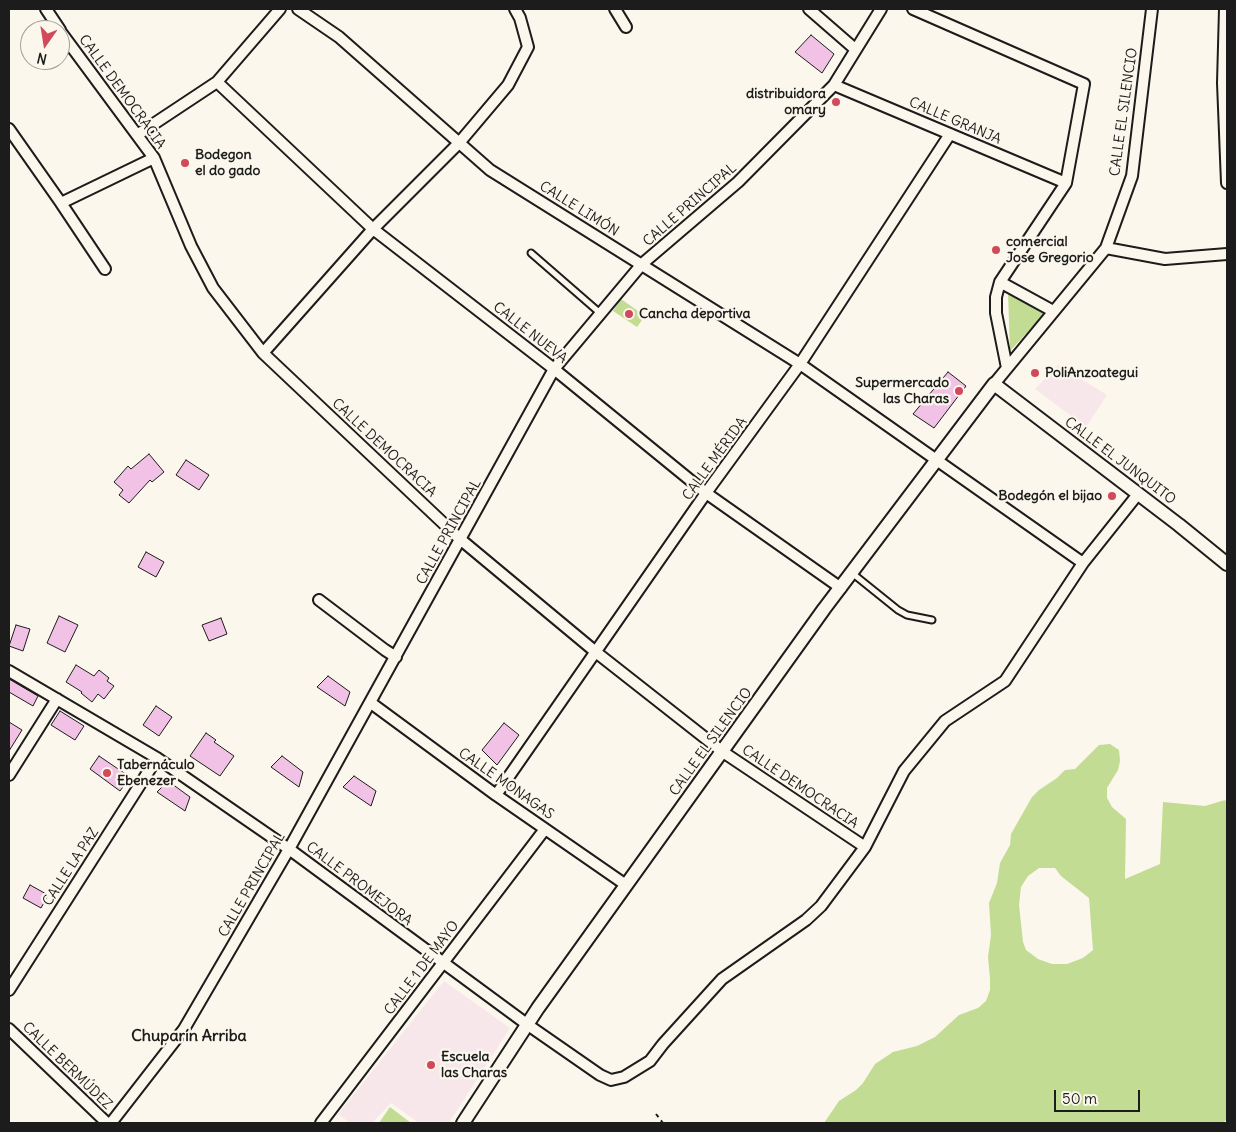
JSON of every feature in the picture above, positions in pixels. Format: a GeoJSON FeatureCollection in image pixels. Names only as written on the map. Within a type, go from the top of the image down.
{"type":"FeatureCollection","features":[{"type":"Feature","properties":{"kind":"street","name":"CALLE DEMOCRACIA"},"geometry":{"type":"LineString","coordinates":[[46,9],[53,20]]}},
{"type":"Feature","properties":{"kind":"street"},"geometry":{"type":"LineString","coordinates":[[137,135],[217,82],[280,9]]}},
{"type":"Feature","properties":{"kind":"street","name":"CALLE LIMÓN"},"geometry":{"type":"LineString","coordinates":[[298,9],[339,37],[490,170],[800,364],[1083,563]]}},
{"type":"Feature","properties":{"kind":"street"},"geometry":{"type":"LineString","coordinates":[[263,353],[373,229],[459,143],[508,85],[528,46],[520,18],[515,9]]}},
{"type":"Feature","properties":{"kind":"street"},"geometry":{"type":"LineString","coordinates":[[615,9],[626,27]]}},
{"type":"Feature","properties":{"kind":"street"},"geometry":{"type":"LineString","coordinates":[[809,9],[855,49]]}},
{"type":"Feature","properties":{"kind":"street","name":"CALLE PRINCIPAL"},"geometry":{"type":"LineString","coordinates":[[111,1123],[184,1029],[289,849],[554,369],[642,264],[738,182],[834,85],[881,9]]}},
{"type":"Feature","properties":{"kind":"street"},"geometry":{"type":"LineString","coordinates":[[912,9],[1084,84],[1066,182],[1000,282],[996,297],[996,313],[1007,368]]}},
{"type":"Feature","properties":{"kind":"street","name":"CALLE EL SILENCIO"},"geometry":{"type":"LineString","coordinates":[[463,1123],[528,1025],[824,609],[994,384],[1106,248],[1132,176],[1152,9]]}},
{"type":"Feature","properties":{"kind":"street"},"geometry":{"type":"LineString","coordinates":[[1225,9],[1223,82],[1227,183]]}},
{"type":"Feature","properties":{"kind":"street","name":"CALLE DEMOCRACIA"},"geometry":{"type":"LineString","coordinates":[[70,44],[154,158],[192,246],[213,288],[263,353],[460,539],[597,653],[722,752],[864,847]]}},
{"type":"Feature","properties":{"kind":"street","name":"CALLE NUEVA"},"geometry":{"type":"LineString","coordinates":[[217,82],[373,229],[554,369],[706,494],[841,588]]}},
{"type":"Feature","properties":{"kind":"street","name":"CALLE GRANJA"},"geometry":{"type":"LineString","coordinates":[[834,85],[1066,182]]}},
{"type":"Feature","properties":{"kind":"street"},"geometry":{"type":"LineString","coordinates":[[9,129],[105,270]]}},
{"type":"Feature","properties":{"kind":"street","name":"CALLE MÉRIDA"},"geometry":{"type":"LineString","coordinates":[[496,795],[597,653],[706,494],[800,364],[950,134]]}},
{"type":"Feature","properties":{"kind":"street"},"geometry":{"type":"LineString","coordinates":[[61,203],[154,158]]}},
{"type":"Feature","properties":{"kind":"street"},"geometry":{"type":"LineString","coordinates":[[1106,248],[1165,259],[1227,254]]}},
{"type":"Feature","properties":{"kind":"street"},"geometry":{"type":"LineString","coordinates":[[1000,282],[1053,312]]}},
{"type":"Feature","properties":{"kind":"street","name":"CALLE EL JUNQUITO"},"geometry":{"type":"LineString","coordinates":[[994,384],[1227,564]]}},
{"type":"Feature","properties":{"kind":"street"},"geometry":{"type":"LineString","coordinates":[[864,847],[904,771],[945,721],[1005,681],[1083,563],[1138,494]]}},
{"type":"Feature","properties":{"kind":"street"},"geometry":{"type":"LineString","coordinates":[[320,600],[385,650],[396,656]]}},
{"type":"Feature","properties":{"kind":"street","name":"CALLE PROMEJORA"},"geometry":{"type":"LineString","coordinates":[[9,671],[157,758],[289,849],[528,1025],[600,1075],[611,1080],[624,1077],[650,1061],[722,979],[806,920],[821,906],[864,847]]}},
{"type":"Feature","properties":{"kind":"street"},"geometry":{"type":"LineString","coordinates":[[9,776],[58,699]]}},
{"type":"Feature","properties":{"kind":"street","name":"CALLE MONAGAS"},"geometry":{"type":"LineString","coordinates":[[370,703],[496,795],[626,886]]}},
{"type":"Feature","properties":{"kind":"street","name":"CALLE LA PAZ"},"geometry":{"type":"LineString","coordinates":[[9,990],[157,758]]}},
{"type":"Feature","properties":{"kind":"street","name":"CALLE 1 DE MAYO"},"geometry":{"type":"LineString","coordinates":[[321,1123],[545,828]]}},
{"type":"Feature","properties":{"kind":"street","name":"CALLE BERMÚDEZ"},"geometry":{"type":"LineString","coordinates":[[9,1029],[107,1123]]}},
{"type":"Feature","properties":{"kind":"lane"},"geometry":{"type":"LineString","coordinates":[[531,253],[600,314]]}},
{"type":"Feature","properties":{"kind":"lane"},"geometry":{"type":"LineString","coordinates":[[852,573],[903,612],[932,620]]}},
{"type":"Feature","properties":{"kind":"path"},"geometry":{"type":"LineString","coordinates":[[656,1114],[663,1123]]}},
{"type":"Feature","properties":{"kind":"shaded area"},"geometry":{"type":"Polygon","coordinates":[[[1058,365],[1107,395],[1086,427],[1035,389],[1058,365]]]}},
{"type":"Feature","properties":{"kind":"shaded area","name":"Escuela las Charas"},"geometry":{"type":"Polygon","coordinates":[[[444,981],[510,1028],[449,1123],[419,1123],[391,1103],[372,1123],[350,1123],[338,1114],[444,981]]]}},
{"type":"Feature","properties":{"kind":"green space"},"geometry":{"type":"Polygon","coordinates":[[[1008,293],[1044,314],[1010,351],[1008,293]]]}},
{"type":"Feature","properties":{"kind":"green space","name":"Cancha deportiva"},"geometry":{"type":"Polygon","coordinates":[[[621,299],[645,316],[637,327],[613,311],[621,299]]]}},
{"type":"Feature","properties":{"kind":"green space"},"geometry":{"type":"Polygon","coordinates":[[[1110,744],[1119,750],[1120,761],[1118,770],[1107,788],[1107,798],[1112,807],[1126,819],[1125,879],[1160,864],[1163,802],[1205,806],[1225,800],[1227,803],[1227,1119],[1223,1123],[824,1123],[839,1101],[863,1083],[875,1064],[893,1052],[917,1046],[935,1037],[959,1015],[978,1008],[986,1001],[990,990],[988,957],[991,935],[989,903],[997,883],[1000,863],[1010,845],[1011,834],[1032,797],[1065,770],[1075,769],[1099,745],[1110,744]],[[1039,868],[1028,876],[1021,887],[1019,905],[1023,942],[1026,950],[1038,959],[1052,964],[1067,964],[1083,958],[1093,950],[1089,898],[1061,876],[1055,868],[1039,868]]]}},
{"type":"Feature","properties":{"kind":"green space"},"geometry":{"type":"Polygon","coordinates":[[[390,1107],[411,1123],[379,1123],[390,1107]]]}},
{"type":"Feature","properties":{"kind":"building"},"geometry":{"type":"Polygon","coordinates":[[[811,35],[834,54],[822,73],[795,52],[811,35]]]}},
{"type":"Feature","properties":{"kind":"building"},"geometry":{"type":"Polygon","coordinates":[[[948,372],[966,386],[934,428],[913,414],[948,372]]]}},
{"type":"Feature","properties":{"kind":"building"},"geometry":{"type":"Polygon","coordinates":[[[149,454],[164,472],[152,482],[150,480],[129,503],[119,495],[123,490],[114,482],[128,466],[131,469],[149,454]]]}},
{"type":"Feature","properties":{"kind":"building"},"geometry":{"type":"Polygon","coordinates":[[[186,460],[209,475],[199,490],[176,475],[186,460]]]}},
{"type":"Feature","properties":{"kind":"building"},"geometry":{"type":"Polygon","coordinates":[[[146,552],[164,562],[156,577],[138,567],[146,552]]]}},
{"type":"Feature","properties":{"kind":"building"},"geometry":{"type":"Polygon","coordinates":[[[59,616],[78,625],[65,652],[47,643],[59,616]]]}},
{"type":"Feature","properties":{"kind":"building"},"geometry":{"type":"Polygon","coordinates":[[[221,618],[227,634],[209,641],[202,625],[221,618]]]}},
{"type":"Feature","properties":{"kind":"building"},"geometry":{"type":"Polygon","coordinates":[[[16,625],[30,629],[23,651],[9,646],[16,625]]]}},
{"type":"Feature","properties":{"kind":"building"},"geometry":{"type":"Polygon","coordinates":[[[76,665],[94,676],[99,670],[109,678],[107,681],[114,686],[104,699],[98,694],[92,702],[82,692],[66,682],[76,665]]]}},
{"type":"Feature","properties":{"kind":"building"},"geometry":{"type":"Polygon","coordinates":[[[328,676],[350,692],[345,706],[317,687],[328,676]]]}},
{"type":"Feature","properties":{"kind":"building"},"geometry":{"type":"Polygon","coordinates":[[[9,679],[38,696],[33,706],[9,692],[9,679]]]}},
{"type":"Feature","properties":{"kind":"building"},"geometry":{"type":"Polygon","coordinates":[[[156,706],[172,717],[159,736],[143,725],[156,706]]]}},
{"type":"Feature","properties":{"kind":"building"},"geometry":{"type":"Polygon","coordinates":[[[60,711],[84,726],[75,740],[51,725],[60,711]]]}},
{"type":"Feature","properties":{"kind":"building"},"geometry":{"type":"Polygon","coordinates":[[[9,722],[22,730],[9,751],[9,722]]]}},
{"type":"Feature","properties":{"kind":"building"},"geometry":{"type":"Polygon","coordinates":[[[504,723],[519,735],[497,765],[482,750],[504,723]]]}},
{"type":"Feature","properties":{"kind":"building"},"geometry":{"type":"Polygon","coordinates":[[[206,733],[216,740],[214,742],[234,756],[220,776],[190,756],[206,733]]]}},
{"type":"Feature","properties":{"kind":"building"},"geometry":{"type":"Polygon","coordinates":[[[99,756],[130,777],[120,791],[90,769],[99,756]]]}},
{"type":"Feature","properties":{"kind":"building"},"geometry":{"type":"Polygon","coordinates":[[[282,756],[303,772],[299,787],[271,767],[282,756]]]}},
{"type":"Feature","properties":{"kind":"building"},"geometry":{"type":"Polygon","coordinates":[[[354,776],[376,791],[371,806],[343,787],[354,776]]]}},
{"type":"Feature","properties":{"kind":"building"},"geometry":{"type":"Polygon","coordinates":[[[168,781],[190,797],[185,811],[157,792],[168,781]]]}},
{"type":"Feature","properties":{"kind":"building"},"geometry":{"type":"Polygon","coordinates":[[[30,885],[48,895],[41,908],[23,898],[30,885]]]}},
{"type":"Feature","properties":{"kind":"place","name":"distribuidora omary"},"geometry":{"type":"Point","coordinates":[836,102]}},
{"type":"Feature","properties":{"kind":"place","name":"Bodegon el do gado"},"geometry":{"type":"Point","coordinates":[185,163]}},
{"type":"Feature","properties":{"kind":"place","name":"comercial Jose Gregorio"},"geometry":{"type":"Point","coordinates":[996,250]}},
{"type":"Feature","properties":{"kind":"place","name":"Cancha deportiva"},"geometry":{"type":"Point","coordinates":[629,314]}},
{"type":"Feature","properties":{"kind":"place","name":"PoliAnzoategui"},"geometry":{"type":"Point","coordinates":[1035,373]}},
{"type":"Feature","properties":{"kind":"place","name":"Supermercado las Charas"},"geometry":{"type":"Point","coordinates":[959,391]}},
{"type":"Feature","properties":{"kind":"place","name":"Bodegón el bijao"},"geometry":{"type":"Point","coordinates":[1112,496]}},
{"type":"Feature","properties":{"kind":"place","name":"Tabernáculo Ebenezer"},"geometry":{"type":"Point","coordinates":[107,773]}},
{"type":"Feature","properties":{"kind":"place","name":"Escuela las Charas"},"geometry":{"type":"Point","coordinates":[431,1065]}},
{"type":"Feature","properties":{"kind":"district","name":"Chuparín Arriba"},"geometry":{"type":"Point","coordinates":[189,1036]}}]}
